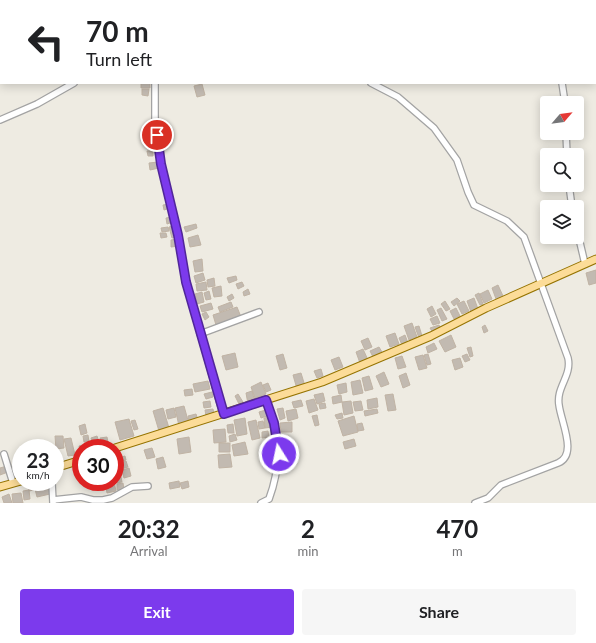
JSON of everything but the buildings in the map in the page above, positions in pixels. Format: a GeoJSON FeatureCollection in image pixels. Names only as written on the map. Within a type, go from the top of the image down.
{"type":"FeatureCollection","features":[{"type":"Feature","properties":{"kind":"main road"},"geometry":{"type":"LineString","coordinates":[[124,445],[322,382],[378,359],[596,259]]}},
{"type":"Feature","properties":{"kind":"main road"},"geometry":{"type":"LineString","coordinates":[[0,487],[12,483]]}},
{"type":"Feature","properties":{"kind":"street"},"geometry":{"type":"LineString","coordinates":[[0,120],[37,104],[72,84]]}},
{"type":"Feature","properties":{"kind":"street"},"geometry":{"type":"LineString","coordinates":[[155,84],[155,121],[161,164],[178,235],[186,282],[224,414]]}},
{"type":"Feature","properties":{"kind":"street"},"geometry":{"type":"LineString","coordinates":[[373,84],[398,97],[434,128],[457,160],[474,205],[507,221],[524,237],[570,364],[569,371],[558,394],[568,454],[564,461],[501,485],[488,498],[475,503]]}},
{"type":"Feature","properties":{"kind":"street"},"geometry":{"type":"LineString","coordinates":[[562,84],[564,96]]}},
{"type":"Feature","properties":{"kind":"street"},"geometry":{"type":"LineString","coordinates":[[580,244],[585,264]]}},
{"type":"Feature","properties":{"kind":"street"},"geometry":{"type":"LineString","coordinates":[[200,334],[259,312]]}},
{"type":"Feature","properties":{"kind":"street"},"geometry":{"type":"LineString","coordinates":[[261,503],[269,499],[272,492],[279,454],[274,423],[266,400]]}},
{"type":"Feature","properties":{"kind":"street"},"geometry":{"type":"LineString","coordinates":[[4,454],[12,480]]}},
{"type":"Feature","properties":{"kind":"street"},"geometry":{"type":"LineString","coordinates":[[52,491],[53,502],[80,497],[93,500],[103,500],[112,498],[132,487],[148,486]]}},
{"type":"Feature","properties":{"kind":"route"},"geometry":{"type":"LineString","coordinates":[[157,135],[161,164],[178,235],[186,282],[224,414],[266,400],[274,423],[279,454]]}}]}
